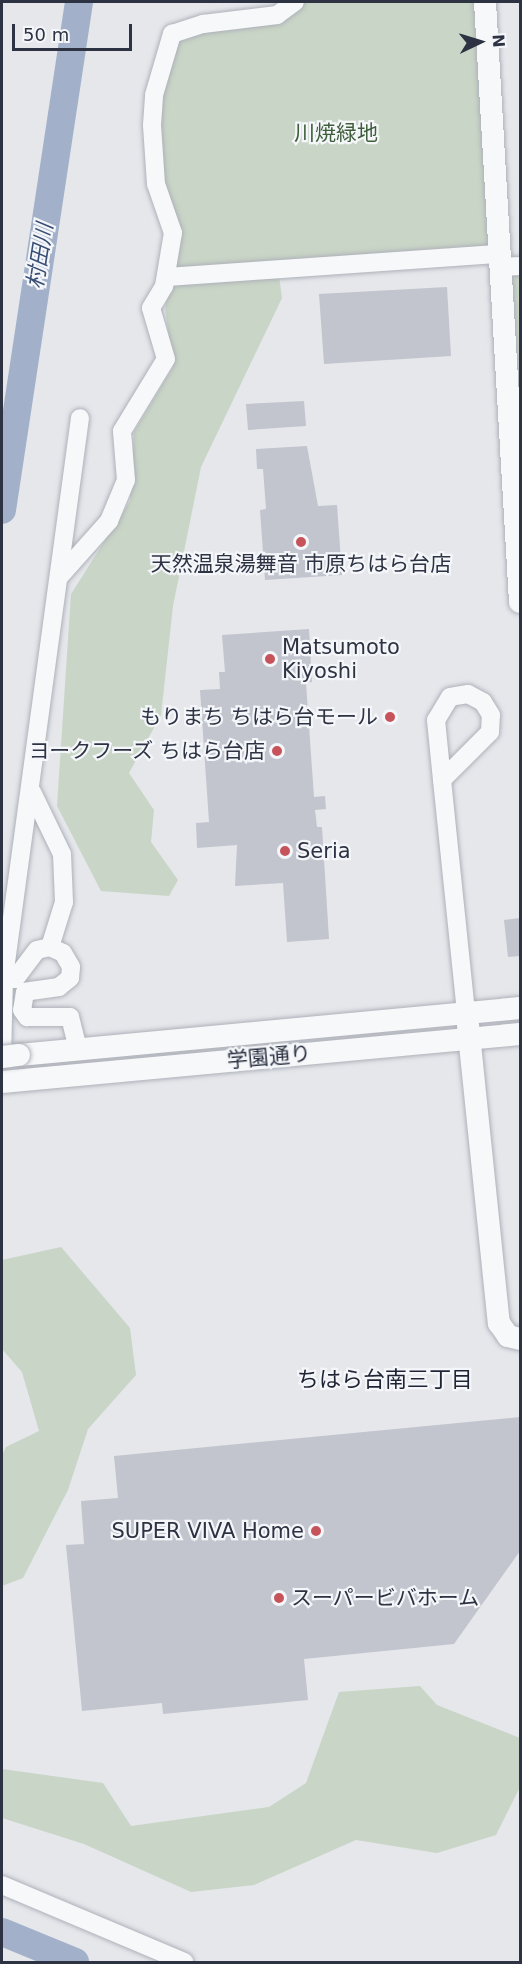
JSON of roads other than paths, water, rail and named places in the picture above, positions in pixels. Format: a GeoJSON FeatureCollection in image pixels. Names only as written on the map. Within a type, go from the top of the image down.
{"type":"FeatureCollection","features":[{"type":"Feature","properties":{"kind":"street"},"geometry":{"type":"LineString","coordinates":[[60,576],[109,521],[126,480],[122,431],[166,359],[151,308],[167,277],[173,233],[156,184],[152,125],[154,95],[172,34],[203,24],[277,15],[295,2]]}},
{"type":"Feature","properties":{"kind":"street"},"geometry":{"type":"LineString","coordinates":[[485,2],[507,262],[520,602]]}},
{"type":"Feature","properties":{"kind":"street"},"geometry":{"type":"LineString","coordinates":[[167,277],[507,262]]}},
{"type":"Feature","properties":{"kind":"street"},"geometry":{"type":"LineString","coordinates":[[7,1057],[4,977],[32,792],[80,418]]}},
{"type":"Feature","properties":{"kind":"street"},"geometry":{"type":"LineString","coordinates":[[442,780],[499,1323],[507,1336],[520,1339]]}},
{"type":"Feature","properties":{"kind":"street"},"geometry":{"type":"LineString","coordinates":[[32,792],[62,854],[64,902],[50,947]]}},
{"type":"Feature","properties":{"kind":"street"},"geometry":{"type":"LineString","coordinates":[[4,977],[15,979],[37,950],[50,947],[63,953],[71,967],[70,978],[59,987],[25,992],[22,1010],[27,1017],[70,1017],[78,1050]]}},
{"type":"Feature","properties":{"kind":"street","name":"学園通り"},"geometry":{"type":"LineString","coordinates":[[7,1057],[520,1008]]}},
{"type":"Feature","properties":{"kind":"street","name":"学園通り"},"geometry":{"type":"LineString","coordinates":[[9,1081],[520,1034]]}},
{"type":"Feature","properties":{"kind":"street"},"geometry":{"type":"LineString","coordinates":[[2,1885],[184,1962]]}},
{"type":"Feature","properties":{"kind":"waterway","name":"村田川"},"geometry":{"type":"LineString","coordinates":[[2,510],[79,2]]}},
{"type":"Feature","properties":{"kind":"waterway","name":"村田川"},"geometry":{"type":"LineString","coordinates":[[2,1932],[75,1962]]}},
{"type":"Feature","properties":{"kind":"place","name":"天然温泉湯舞音 市原ちはら台店"},"geometry":{"type":"Point","coordinates":[301,542]}},
{"type":"Feature","properties":{"kind":"place","name":"Matsumoto Kiyoshi"},"geometry":{"type":"Point","coordinates":[270,659]}},
{"type":"Feature","properties":{"kind":"place","name":"もりまち ちはら台モール"},"geometry":{"type":"Point","coordinates":[390,717]}},
{"type":"Feature","properties":{"kind":"place","name":"ヨークフーズ ちはら台店"},"geometry":{"type":"Point","coordinates":[277,751]}},
{"type":"Feature","properties":{"kind":"place","name":"Seria"},"geometry":{"type":"Point","coordinates":[285,851]}},
{"type":"Feature","properties":{"kind":"place","name":"SUPER VIVA Home"},"geometry":{"type":"Point","coordinates":[316,1531]}},
{"type":"Feature","properties":{"kind":"place","name":"スーパービバホーム"},"geometry":{"type":"Point","coordinates":[279,1598]}},
{"type":"Feature","properties":{"kind":"district","name":"ちはら台南三丁目"},"geometry":{"type":"Point","coordinates":[385,1380]}},
{"type":"Feature","properties":{"kind":"park label","name":"川焼緑地"},"geometry":{"type":"Point","coordinates":[336,133]}}]}
